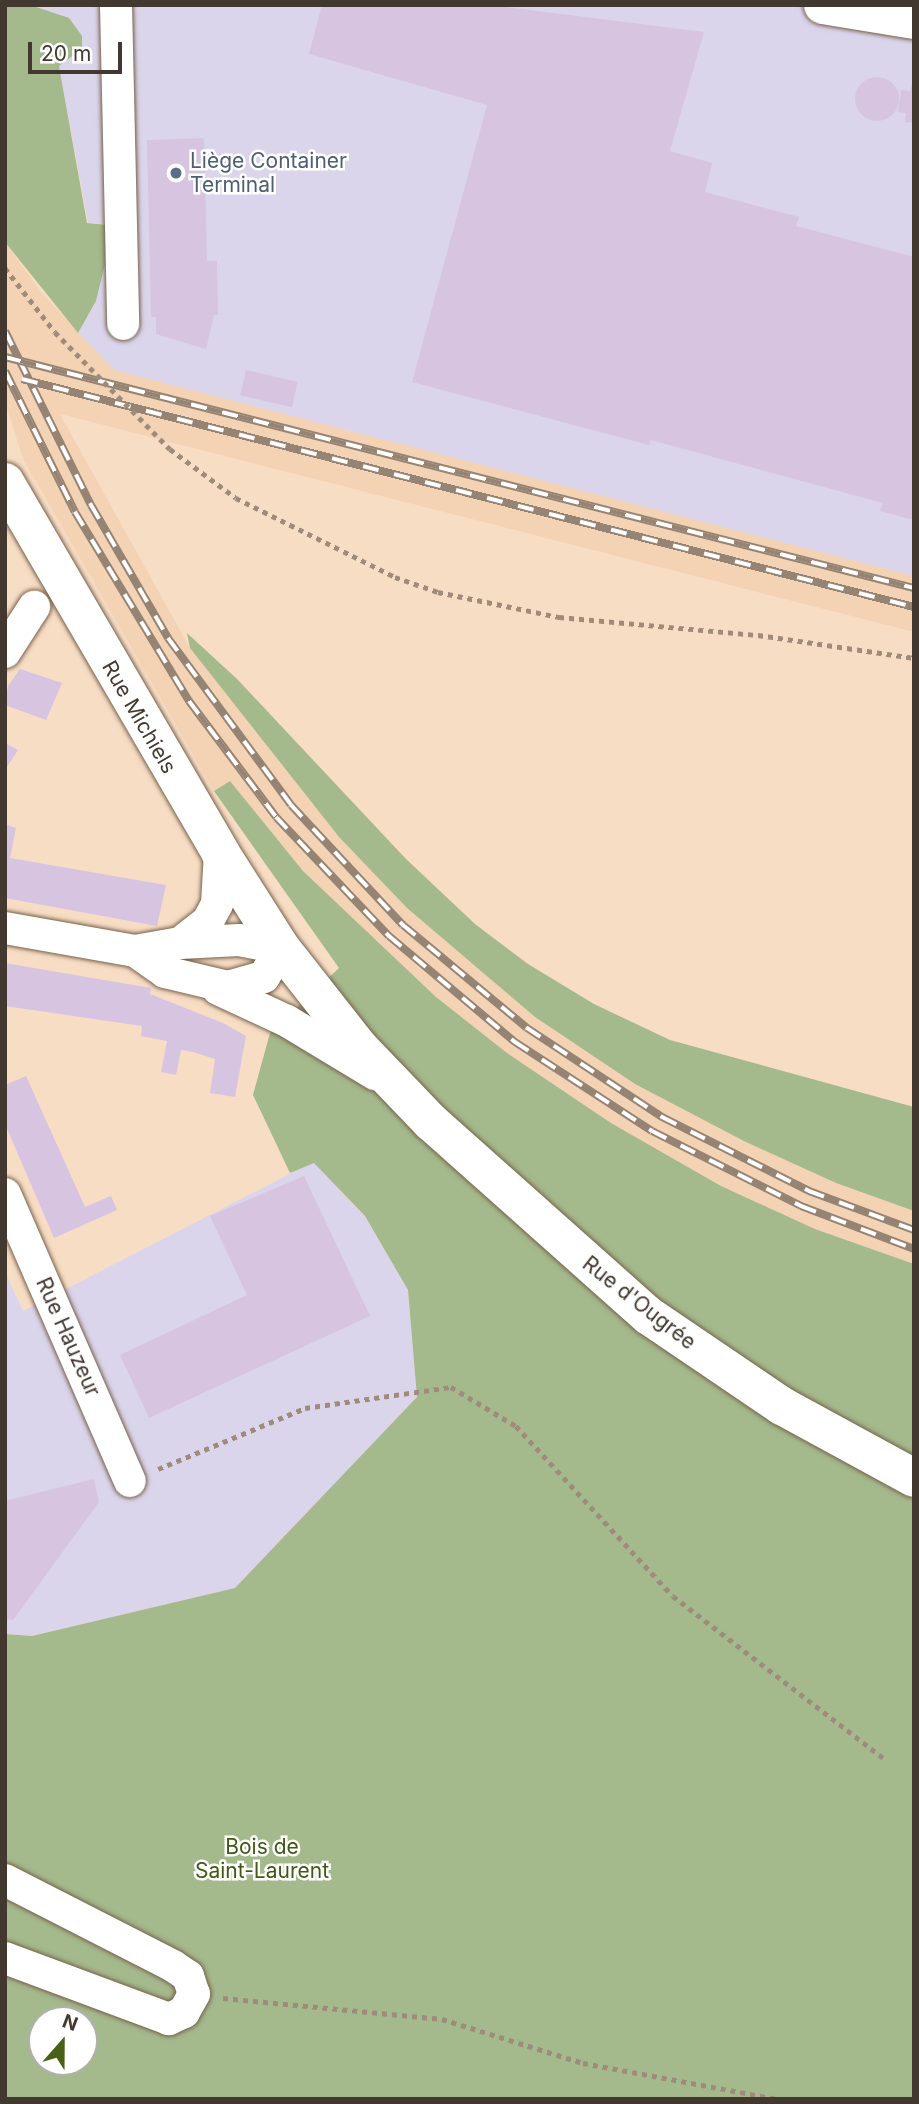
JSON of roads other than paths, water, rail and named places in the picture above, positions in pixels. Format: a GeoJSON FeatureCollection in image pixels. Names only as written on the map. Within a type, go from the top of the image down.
{"type":"FeatureCollection","features":[{"type":"Feature","properties":{"kind":"main road"},"geometry":{"type":"LineString","coordinates":[[823,5],[914,20]]}},
{"type":"Feature","properties":{"kind":"main road","name":"Rue Michiels"},"geometry":{"type":"LineString","coordinates":[[5,482],[180,787],[281,948]]}},
{"type":"Feature","properties":{"kind":"main road","name":"Rue d'Ougrée"},"geometry":{"type":"LineString","coordinates":[[281,948],[395,1086],[511,1196],[649,1316],[782,1406],[914,1478]]}},
{"type":"Feature","properties":{"kind":"street"},"geometry":{"type":"LineString","coordinates":[[116,5],[123,324]]}},
{"type":"Feature","properties":{"kind":"street"},"geometry":{"type":"LineString","coordinates":[[5,652],[34,607]]}},
{"type":"Feature","properties":{"kind":"street","name":"Rue d'Ougrée"},"geometry":{"type":"LineString","coordinates":[[180,943],[208,922],[217,904],[220,852]]}},
{"type":"Feature","properties":{"kind":"street","name":"Rue d'Ougrée"},"geometry":{"type":"LineString","coordinates":[[5,928],[135,951],[180,943],[239,940],[281,948],[264,977],[251,984],[204,984]]}},
{"type":"Feature","properties":{"kind":"street","name":"Rue d'Ougrée"},"geometry":{"type":"LineString","coordinates":[[135,951],[165,972],[204,984],[262,1008],[395,1086]]}},
{"type":"Feature","properties":{"kind":"street","name":"Rue Hauzeur"},"geometry":{"type":"LineString","coordinates":[[5,1194],[130,1481]]}},
{"type":"Feature","properties":{"kind":"street"},"geometry":{"type":"LineString","coordinates":[[5,1880],[173,1966],[188,1976],[194,1994],[184,2012],[169,2019],[5,1958]]}},
{"type":"Feature","properties":{"kind":"railway"},"geometry":{"type":"LineString","coordinates":[[5,331],[91,505],[168,638],[291,805],[403,925],[527,1028],[662,1117],[809,1191],[914,1230]]}},
{"type":"Feature","properties":{"kind":"railway"},"geometry":{"type":"LineString","coordinates":[[5,357],[914,588]]}},
{"type":"Feature","properties":{"kind":"railway"},"geometry":{"type":"LineString","coordinates":[[5,371],[75,512],[189,701],[276,817],[389,936],[515,1042],[652,1131],[801,1206],[914,1249]]}},
{"type":"Feature","properties":{"kind":"railway"},"geometry":{"type":"LineString","coordinates":[[22,379],[914,607]]}},
{"type":"Feature","properties":{"kind":"place","name":"Liège Container Terminal"},"geometry":{"type":"Point","coordinates":[176,173]}},
{"type":"Feature","properties":{"kind":"park label","name":"Bois de Saint-Laurent"},"geometry":{"type":"Point","coordinates":[262,1859]}}]}
